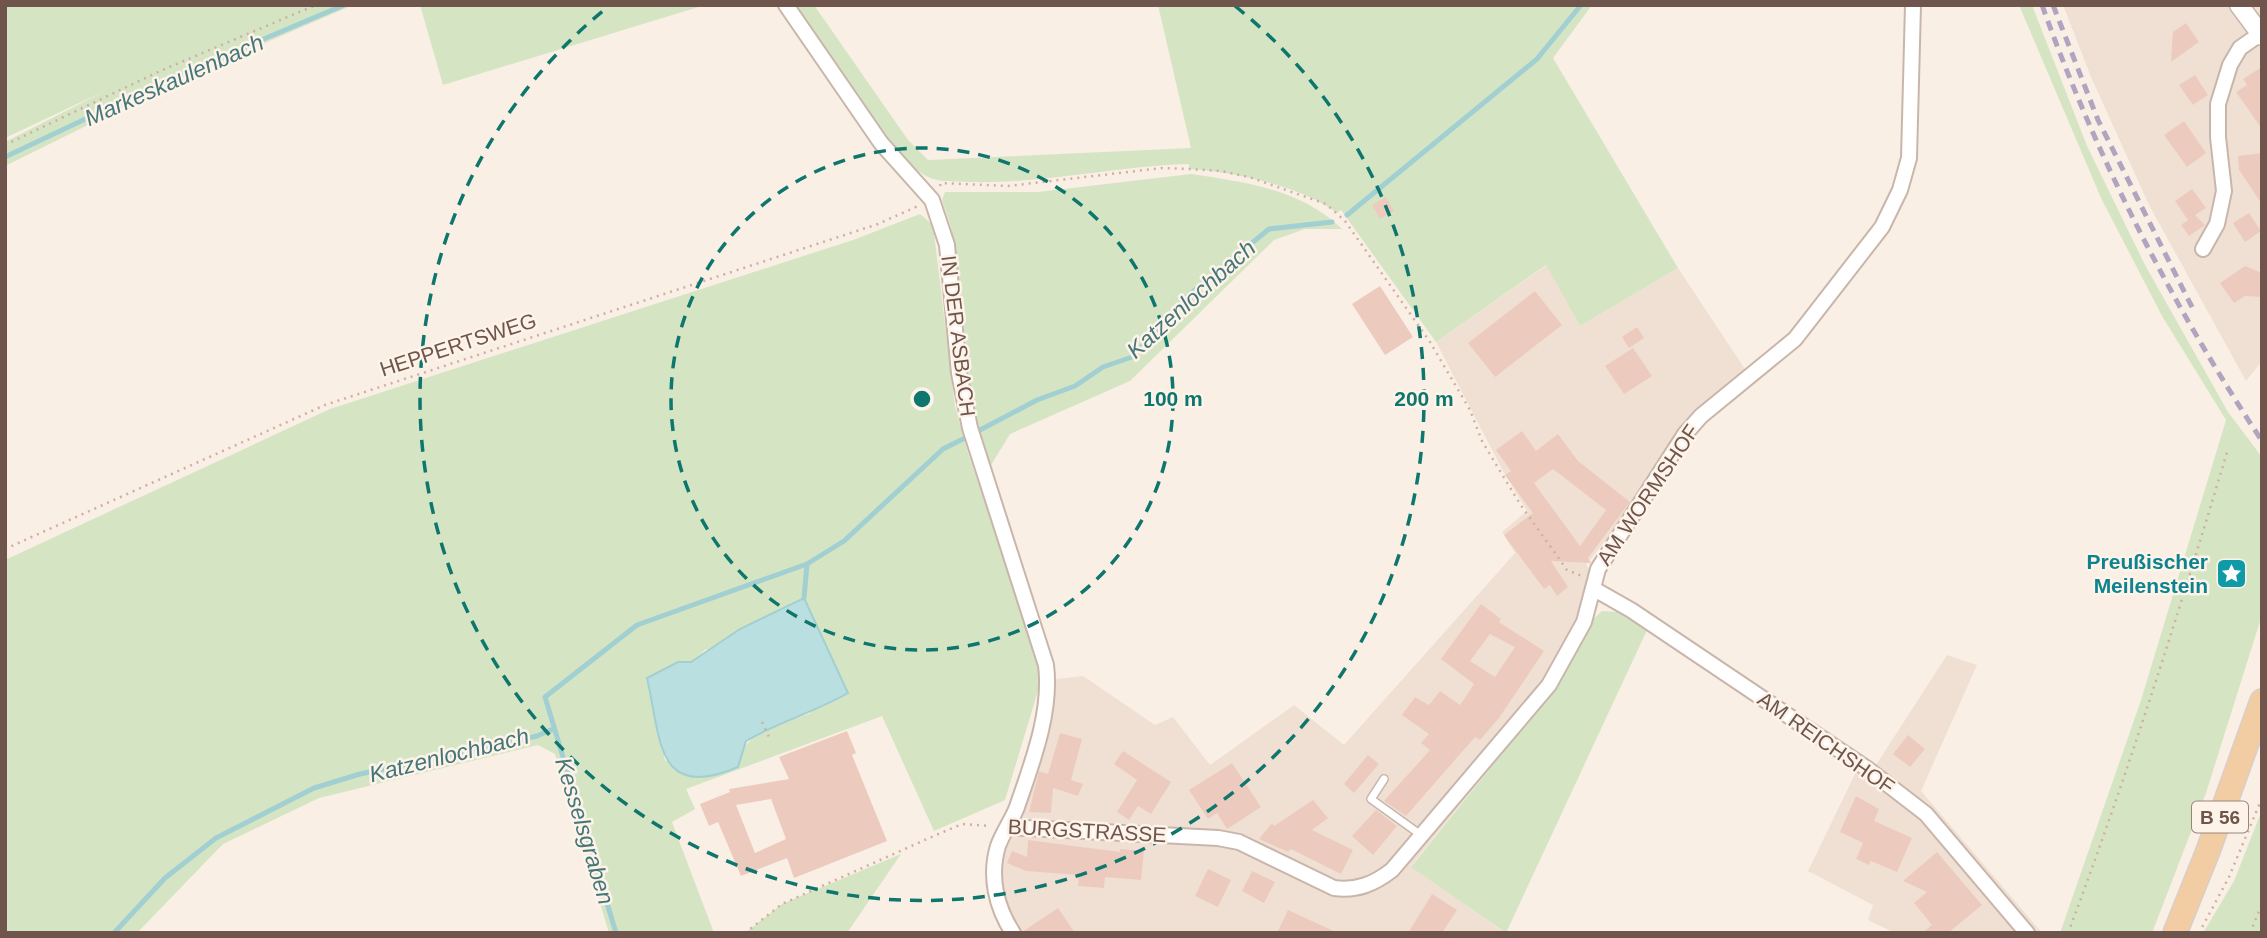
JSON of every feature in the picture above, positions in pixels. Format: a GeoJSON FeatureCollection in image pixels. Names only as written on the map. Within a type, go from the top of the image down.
{"type":"FeatureCollection","features":[{"type":"Feature","properties":{"kind":"main road","name":"B 56"},"geometry":{"type":"LineString","coordinates":[[2175,933],[2208,851],[2262,701]]}},
{"type":"Feature","properties":{"kind":"street","name":"IN DER ASBACH"},"geometry":{"type":"LineString","coordinates":[[786,5],[881,143],[932,200],[947,245],[959,373],[970,428],[1046,665],[1048,680],[1047,705],[1008,827],[998,846],[996,898],[1013,933]]}},
{"type":"Feature","properties":{"kind":"street","name":"AM WORMSHOF"},"geometry":{"type":"LineString","coordinates":[[1392,870],[1424,836],[1549,685],[1584,622],[1598,569],[1685,434],[1701,416],[1795,339],[1882,227],[1900,190],[1909,158],[1913,5]]}},
{"type":"Feature","properties":{"kind":"street"},"geometry":{"type":"LineString","coordinates":[[2203,249],[2217,223],[2224,191],[2218,137],[2218,104],[2230,65],[2239,48],[2261,35],[2239,5]]}},
{"type":"Feature","properties":{"kind":"street","name":"AM REICHSHOF"},"geometry":{"type":"LineString","coordinates":[[1594,589],[1631,610],[1869,769],[1915,805],[2027,933]]}},
{"type":"Feature","properties":{"kind":"street","name":"BURGSTRASSE"},"geometry":{"type":"LineString","coordinates":[[1008,827],[1218,838],[1239,842],[1334,888],[1348,890],[1362,888],[1392,870]]}},
{"type":"Feature","properties":{"kind":"lane"},"geometry":{"type":"LineString","coordinates":[[1384,779],[1371,799],[1424,836]]}},
{"type":"Feature","properties":{"kind":"path"},"geometry":{"type":"LineString","coordinates":[[5,145],[160,71],[316,5]]}},
{"type":"Feature","properties":{"kind":"path","name":"HEPPERTSWEG"},"geometry":{"type":"LineString","coordinates":[[5,549],[325,405],[878,224],[932,200],[941,183],[1008,186],[1162,168],[1221,171],[1326,204],[1345,221],[1430,342],[1520,504],[1567,570],[1583,577],[1594,589]]}},
{"type":"Feature","properties":{"kind":"path"},"geometry":{"type":"LineString","coordinates":[[2068,933],[2176,621],[2228,449]]}},
{"type":"Feature","properties":{"kind":"path"},"geometry":{"type":"LineString","coordinates":[[762,722],[769,737]]}},
{"type":"Feature","properties":{"kind":"path"},"geometry":{"type":"LineString","coordinates":[[2199,933],[2230,877],[2262,798]]}},
{"type":"Feature","properties":{"kind":"path","name":"BURGSTRASSE"},"geometry":{"type":"LineString","coordinates":[[745,933],[782,904],[962,824],[1008,827]]}},
{"type":"Feature","properties":{"kind":"path"},"geometry":{"type":"LineString","coordinates":[[2250,933],[2262,904]]}},
{"type":"Feature","properties":{"kind":"shaded area"},"geometry":{"type":"Polygon","coordinates":[[[2063,5],[2262,5],[2262,361],[2246,381],[2149,205],[2091,77],[2063,5]]]}},
{"type":"Feature","properties":{"kind":"shaded area"},"geometry":{"type":"Polygon","coordinates":[[[1547,265],[1580,326],[1678,268],[1747,372],[1633,505],[1586,565],[1601,584],[1599,592],[1590,622],[1549,695],[1411,866],[1505,933],[1013,933],[995,876],[1016,808],[1048,680],[1083,676],[1155,725],[1173,717],[1210,765],[1294,705],[1344,745],[1515,553],[1502,532],[1527,511],[1503,471],[1436,342],[1547,265]]]}},
{"type":"Feature","properties":{"kind":"shaded area"},"geometry":{"type":"Polygon","coordinates":[[[1947,655],[1977,665],[1921,791],[2042,933],[1895,933],[1868,920],[1873,905],[1808,871],[1857,770],[1876,765],[1947,655]]]}},
{"type":"Feature","properties":{"kind":"green space"},"geometry":{"type":"Polygon","coordinates":[[[5,5],[353,5],[179,80],[5,166],[5,142],[107,90],[5,138],[5,5]]]}},
{"type":"Feature","properties":{"kind":"green space"},"geometry":{"type":"Polygon","coordinates":[[[420,5],[705,5],[443,85],[420,5]]]}},
{"type":"Feature","properties":{"kind":"green space"},"geometry":{"type":"Polygon","coordinates":[[[792,5],[814,5],[908,140],[928,160],[1191,148],[1158,5],[1592,5],[1553,58],[1678,268],[1580,326],[1546,265],[1436,342],[1341,210],[1337,213],[1306,195],[1287,188],[1246,177],[1189,169],[1189,164],[998,182],[949,181],[928,177],[893,147],[874,124],[792,5]]]}},
{"type":"Feature","properties":{"kind":"green space"},"geometry":{"type":"Polygon","coordinates":[[[2019,5],[2032,5],[2087,146],[2145,265],[2228,412],[2262,457],[2262,615],[2206,793],[2152,933],[2060,933],[2141,700],[2226,420],[2162,316],[2101,198],[2019,5]]]}},
{"type":"Feature","properties":{"kind":"green space"},"geometry":{"type":"Polygon","coordinates":[[[1191,174],[1252,184],[1290,196],[1326,215],[1342,229],[1305,229],[1274,240],[1130,381],[1010,434],[988,470],[969,396],[951,227],[942,200],[945,192],[1038,192],[1191,174]]]}},
{"type":"Feature","properties":{"kind":"green space"},"geometry":{"type":"Polygon","coordinates":[[[920,214],[933,225],[955,406],[968,453],[1031,632],[1041,681],[1005,800],[934,831],[882,716],[686,789],[695,809],[672,822],[714,933],[609,933],[555,754],[538,745],[319,798],[223,844],[137,933],[5,933],[5,560],[330,409],[853,240],[920,214]],[[706,649],[691,662],[678,662],[660,731],[665,761],[741,754],[746,745],[761,732],[811,713],[706,649]]]}},
{"type":"Feature","properties":{"kind":"green space"},"geometry":{"type":"Polygon","coordinates":[[[1602,611],[1618,612],[1648,628],[1506,933],[1411,867],[1549,695],[1590,622],[1602,611]]]}},
{"type":"Feature","properties":{"kind":"green space"},"geometry":{"type":"Polygon","coordinates":[[[2262,810],[2262,933],[2203,933],[2234,881],[2262,810]]]}},
{"type":"Feature","properties":{"kind":"green space"},"geometry":{"type":"Polygon","coordinates":[[[901,854],[847,933],[745,933],[782,904],[901,854]]]}},
{"type":"Feature","properties":{"kind":"water"},"geometry":{"type":"Polygon","coordinates":[[[804,598],[848,693],[746,741],[738,767],[711,776],[691,777],[676,770],[660,742],[647,678],[678,662],[691,662],[740,629],[804,598]]]}},
{"type":"Feature","properties":{"kind":"building"},"geometry":{"type":"Polygon","coordinates":[[[2186,23],[2199,42],[2171,62],[2173,32],[2186,23]]]}},
{"type":"Feature","properties":{"kind":"building"},"geometry":{"type":"Polygon","coordinates":[[[2262,67],[2262,129],[2236,92],[2247,85],[2243,79],[2262,67]]]}},
{"type":"Feature","properties":{"kind":"building"},"geometry":{"type":"Polygon","coordinates":[[[2195,75],[2208,95],[2193,105],[2179,85],[2195,75]]]}},
{"type":"Feature","properties":{"kind":"building"},"geometry":{"type":"Polygon","coordinates":[[[2184,121],[2206,153],[2187,167],[2164,135],[2184,121]]]}},
{"type":"Feature","properties":{"kind":"building"},"geometry":{"type":"Polygon","coordinates":[[[2262,153],[2262,204],[2239,170],[2238,156],[2262,153]]]}},
{"type":"Feature","properties":{"kind":"building"},"geometry":{"type":"Polygon","coordinates":[[[2192,189],[2206,208],[2195,215],[2205,225],[2189,236],[2181,225],[2188,220],[2175,201],[2192,189]]]}},
{"type":"Feature","properties":{"kind":"building"},"geometry":{"type":"Polygon","coordinates":[[[1386,197],[1394,211],[1380,219],[1372,205],[1386,197]]]}},
{"type":"Feature","properties":{"kind":"building"},"geometry":{"type":"Polygon","coordinates":[[[2249,213],[2261,231],[2245,242],[2233,223],[2249,213]]]}},
{"type":"Feature","properties":{"kind":"building"},"geometry":{"type":"Polygon","coordinates":[[[2245,266],[2262,273],[2262,297],[2245,296],[2234,303],[2220,283],[2245,266]]]}},
{"type":"Feature","properties":{"kind":"building"},"geometry":{"type":"Polygon","coordinates":[[[1380,286],[1413,337],[1385,355],[1352,304],[1380,286]]]}},
{"type":"Feature","properties":{"kind":"building"},"geometry":{"type":"Polygon","coordinates":[[[1535,291],[1562,325],[1495,377],[1468,343],[1535,291]]]}},
{"type":"Feature","properties":{"kind":"building"},"geometry":{"type":"Polygon","coordinates":[[[1637,327],[1644,338],[1629,348],[1622,337],[1637,327]]]}},
{"type":"Feature","properties":{"kind":"building"},"geometry":{"type":"Polygon","coordinates":[[[1633,348],[1652,376],[1624,394],[1605,366],[1633,348]]]}},
{"type":"Feature","properties":{"kind":"building"},"geometry":{"type":"Polygon","coordinates":[[[1522,431],[1536,451],[1558,434],[1578,461],[1630,502],[1588,558],[1591,563],[1551,561],[1568,587],[1557,596],[1550,585],[1544,589],[1504,535],[1533,513],[1505,475],[1511,471],[1496,450],[1522,431]],[[1553,469],[1534,483],[1580,546],[1606,510],[1553,469]]]}},
{"type":"Feature","properties":{"kind":"building"},"geometry":{"type":"Polygon","coordinates":[[[1481,604],[1501,619],[1499,622],[1544,651],[1499,718],[1480,740],[1475,737],[1406,816],[1384,801],[1430,750],[1421,743],[1429,734],[1402,715],[1415,697],[1429,705],[1440,691],[1460,705],[1474,684],[1441,659],[1481,604]],[[1490,634],[1470,661],[1495,677],[1515,647],[1490,634]]]}},
{"type":"Feature","properties":{"kind":"building"},"geometry":{"type":"Polygon","coordinates":[[[847,731],[856,753],[852,755],[887,841],[794,878],[787,858],[741,876],[718,822],[709,826],[700,804],[730,792],[729,789],[789,779],[779,757],[847,731]],[[771,799],[736,805],[755,853],[786,839],[771,799]]]}},
{"type":"Feature","properties":{"kind":"building"},"geometry":{"type":"Polygon","coordinates":[[[1060,733],[1082,739],[1071,780],[1083,784],[1078,796],[1053,788],[1051,813],[1029,812],[1039,771],[1048,774],[1060,733]]]}},
{"type":"Feature","properties":{"kind":"building"},"geometry":{"type":"Polygon","coordinates":[[[1908,735],[1925,749],[1910,767],[1893,754],[1908,735]]]}},
{"type":"Feature","properties":{"kind":"building"},"geometry":{"type":"Polygon","coordinates":[[[1123,751],[1171,782],[1151,814],[1138,806],[1129,820],[1117,812],[1137,780],[1114,764],[1123,751]]]}},
{"type":"Feature","properties":{"kind":"building"},"geometry":{"type":"Polygon","coordinates":[[[1368,755],[1379,764],[1354,793],[1344,784],[1368,755]]]}},
{"type":"Feature","properties":{"kind":"building"},"geometry":{"type":"Polygon","coordinates":[[[1232,763],[1261,807],[1227,829],[1217,813],[1208,819],[1189,790],[1232,763]]]}},
{"type":"Feature","properties":{"kind":"building"},"geometry":{"type":"Polygon","coordinates":[[[1856,796],[1879,809],[1874,821],[1912,838],[1897,872],[1871,861],[1869,865],[1856,859],[1863,843],[1840,832],[1856,796]]]}},
{"type":"Feature","properties":{"kind":"building"},"geometry":{"type":"Polygon","coordinates":[[[1313,800],[1328,818],[1312,830],[1353,850],[1341,874],[1291,849],[1288,852],[1259,839],[1272,823],[1274,826],[1313,800]]]}},
{"type":"Feature","properties":{"kind":"building"},"geometry":{"type":"Polygon","coordinates":[[[1376,810],[1397,826],[1373,855],[1352,836],[1376,810]]]}},
{"type":"Feature","properties":{"kind":"building"},"geometry":{"type":"Polygon","coordinates":[[[1028,840],[1120,852],[1120,849],[1144,851],[1141,880],[1105,877],[1104,888],[1078,886],[1079,875],[1026,871],[1007,863],[1012,851],[1027,857],[1028,840]]]}},
{"type":"Feature","properties":{"kind":"building"},"geometry":{"type":"Polygon","coordinates":[[[1937,852],[1982,905],[1948,933],[1922,933],[1932,925],[1914,903],[1927,892],[1903,881],[1937,852]]]}},
{"type":"Feature","properties":{"kind":"building"},"geometry":{"type":"Polygon","coordinates":[[[1208,869],[1231,880],[1218,907],[1195,896],[1208,869]]]}},
{"type":"Feature","properties":{"kind":"building"},"geometry":{"type":"Polygon","coordinates":[[[1252,871],[1275,882],[1264,903],[1242,891],[1252,871]]]}},
{"type":"Feature","properties":{"kind":"building"},"geometry":{"type":"Polygon","coordinates":[[[1432,894],[1457,910],[1442,933],[1408,933],[1432,894]]]}},
{"type":"Feature","properties":{"kind":"building"},"geometry":{"type":"Polygon","coordinates":[[[1058,908],[1075,933],[1022,932],[1058,908]]]}},
{"type":"Feature","properties":{"kind":"building"},"geometry":{"type":"Polygon","coordinates":[[[1288,910],[1338,933],[1277,933],[1288,910]]]}},
{"type":"Feature","properties":{"kind":"waterway","name":"Markeskaulenbach"},"geometry":{"type":"LineString","coordinates":[[5,157],[174,77],[344,5]]}},
{"type":"Feature","properties":{"kind":"waterway","name":"Katzenlochbach"},"geometry":{"type":"LineString","coordinates":[[1347,215],[1537,59],[1581,5]]}},
{"type":"Feature","properties":{"kind":"waterway","name":"Katzenlochbach"},"geometry":{"type":"LineString","coordinates":[[980,430],[1037,400],[1075,386],[1103,367],[1132,357],[1190,294],[1269,229],[1332,222]]}},
{"type":"Feature","properties":{"kind":"waterway","name":"Katzenlochbach"},"geometry":{"type":"LineString","coordinates":[[616,933],[545,697],[637,625],[807,564],[844,541],[943,449],[965,438]]}},
{"type":"Feature","properties":{"kind":"waterway"},"geometry":{"type":"LineString","coordinates":[[804,598],[807,564]]}},
{"type":"Feature","properties":{"kind":"waterway","name":"Katzenlochbach"},"geometry":{"type":"LineString","coordinates":[[114,933],[165,878],[216,838],[314,788],[360,774],[537,736],[553,729]]}},
{"type":"Feature","properties":{"kind":"railway"},"geometry":{"type":"LineString","coordinates":[[2042,5],[2087,119],[2139,230],[2197,337],[2262,441]]}},
{"type":"Feature","properties":{"kind":"railway"},"geometry":{"type":"LineString","coordinates":[[2053,5],[2098,120],[2193,309]]}},
{"type":"Feature","properties":{"kind":"place","name":"Preußischer Meilenstein"},"geometry":{"type":"Point","coordinates":[2231,574]}},
{"type":"Feature","properties":{"kind":"water label","name":"Kesselsgraben"},"geometry":{"type":"Point","coordinates":[585,831]}}]}
